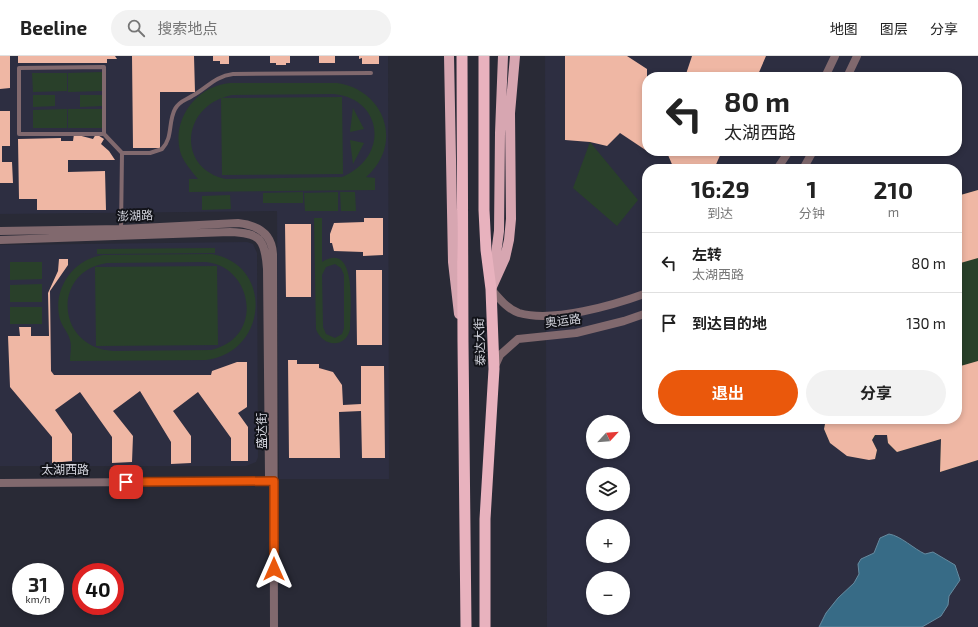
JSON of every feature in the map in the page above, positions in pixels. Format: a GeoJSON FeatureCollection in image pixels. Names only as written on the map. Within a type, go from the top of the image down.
{"type":"FeatureCollection","features":[{"type":"Feature","properties":{"kind":"highway","name":"泰达大街"},"geometry":{"type":"LineString","coordinates":[[462,56],[462,342],[466,626]]}},
{"type":"Feature","properties":{"kind":"highway","name":"泰达大街"},"geometry":{"type":"LineString","coordinates":[[484,56],[486,250],[491,289],[494,369],[485,519],[485,627]]}},
{"type":"Feature","properties":{"kind":"main road"},"geometry":{"type":"LineString","coordinates":[[449,56],[452,262],[462,342]]}},
{"type":"Feature","properties":{"kind":"main road"},"geometry":{"type":"LineString","coordinates":[[491,289],[499,231],[500,133],[503,56]]}},
{"type":"Feature","properties":{"kind":"main road"},"geometry":{"type":"LineString","coordinates":[[491,289],[505,258],[509,240],[511,219],[510,113],[515,56]]}},
{"type":"Feature","properties":{"kind":"street"},"geometry":{"type":"LineString","coordinates":[[827,72],[835,56]]}},
{"type":"Feature","properties":{"kind":"street"},"geometry":{"type":"LineString","coordinates":[[849,72],[857,56]]}},
{"type":"Feature","properties":{"kind":"street","name":"澎湖路"},"geometry":{"type":"LineString","coordinates":[[0,231],[121,229],[238,223],[254,227],[264,238]]}},
{"type":"Feature","properties":{"kind":"street","name":"澎湖路"},"geometry":{"type":"LineString","coordinates":[[0,240],[230,232],[248,233],[264,238]]}},
{"type":"Feature","properties":{"kind":"street","name":"盛达街"},"geometry":{"type":"LineString","coordinates":[[264,238],[267,269],[274,627]]}},
{"type":"Feature","properties":{"kind":"street","name":"奥运路"},"geometry":{"type":"LineString","coordinates":[[491,289],[506,306],[518,312],[551,316],[583,310],[642,294]]}},
{"type":"Feature","properties":{"kind":"street","name":"奥运路"},"geometry":{"type":"LineString","coordinates":[[494,369],[500,356],[518,339],[576,333],[624,321],[642,315]]}},
{"type":"Feature","properties":{"kind":"street","name":"盛达街"},"geometry":{"type":"LineString","coordinates":[[269,627],[271,481]]}},
{"type":"Feature","properties":{"kind":"street","name":"太湖西路"},"geometry":{"type":"LineString","coordinates":[[0,483],[271,481]]}},
{"type":"Feature","properties":{"kind":"lane"},"geometry":{"type":"LineString","coordinates":[[104,134],[19,134],[19,68],[104,67],[104,134],[122,153],[121,229]]}},
{"type":"Feature","properties":{"kind":"lane"},"geometry":{"type":"LineString","coordinates":[[122,153],[150,152],[162,149],[168,140],[176,108],[185,99],[192,96],[220,76],[233,74],[371,74]]}},
{"type":"Feature","properties":{"kind":"shaded area"},"geometry":{"type":"Polygon","coordinates":[[[0,56],[388,56],[389,479],[279,479],[277,211],[0,214],[0,56]]]}},
{"type":"Feature","properties":{"kind":"shaded area"},"geometry":{"type":"Polygon","coordinates":[[[545,56],[978,56],[978,627],[547,627],[545,56]]]}},
{"type":"Feature","properties":{"kind":"shaded area"},"geometry":{"type":"Polygon","coordinates":[[[247,242],[253,244],[257,253],[258,457],[256,462],[246,466],[0,466],[0,245],[247,242]]]}},
{"type":"Feature","properties":{"kind":"green space"},"geometry":{"type":"Polygon","coordinates":[[[102,72],[102,91],[68,92],[68,73],[102,72]]]}},
{"type":"Feature","properties":{"kind":"green space"},"geometry":{"type":"Polygon","coordinates":[[[32,73],[67,73],[67,91],[33,92],[32,73]]]}},
{"type":"Feature","properties":{"kind":"green space"},"geometry":{"type":"Polygon","coordinates":[[[230,83],[337,83],[354,88],[367,96],[377,107],[384,120],[386,135],[384,149],[378,164],[366,177],[375,178],[375,190],[189,192],[189,179],[198,179],[181,155],[178,139],[180,127],[190,106],[198,97],[207,90],[218,85],[230,83]],[[334,94],[232,95],[215,101],[203,111],[195,123],[191,137],[192,151],[199,163],[210,173],[226,179],[342,177],[357,168],[368,157],[373,144],[374,130],[371,117],[363,106],[351,98],[334,94]]]}},
{"type":"Feature","properties":{"kind":"green space"},"geometry":{"type":"Polygon","coordinates":[[[33,95],[55,95],[55,106],[33,107],[33,95]]]}},
{"type":"Feature","properties":{"kind":"green space"},"geometry":{"type":"Polygon","coordinates":[[[80,95],[102,95],[102,106],[80,107],[80,95]]]}},
{"type":"Feature","properties":{"kind":"green space"},"geometry":{"type":"Polygon","coordinates":[[[342,97],[343,174],[222,175],[221,98],[342,97]]]}},
{"type":"Feature","properties":{"kind":"green space"},"geometry":{"type":"Polygon","coordinates":[[[353,108],[364,129],[350,132],[353,108]]]}},
{"type":"Feature","properties":{"kind":"green space"},"geometry":{"type":"Polygon","coordinates":[[[67,109],[67,128],[33,128],[33,110],[67,109]]]}},
{"type":"Feature","properties":{"kind":"green space"},"geometry":{"type":"Polygon","coordinates":[[[68,109],[102,109],[103,128],[68,128],[68,109]]]}},
{"type":"Feature","properties":{"kind":"green space"},"geometry":{"type":"Polygon","coordinates":[[[350,140],[364,143],[353,164],[350,140]]]}},
{"type":"Feature","properties":{"kind":"green space"},"geometry":{"type":"Polygon","coordinates":[[[590,142],[638,200],[617,226],[573,188],[590,142]]]}},
{"type":"Feature","properties":{"kind":"green space"},"geometry":{"type":"Polygon","coordinates":[[[978,190],[978,460],[940,472],[941,439],[897,452],[888,443],[887,435],[876,435],[872,440],[877,450],[875,459],[830,443],[824,429],[825,424],[962,424],[962,195],[978,190]]]}},
{"type":"Feature","properties":{"kind":"green space"},"geometry":{"type":"Polygon","coordinates":[[[303,192],[303,203],[263,203],[263,193],[303,192]]]}},
{"type":"Feature","properties":{"kind":"green space"},"geometry":{"type":"Polygon","coordinates":[[[338,192],[338,211],[305,211],[304,193],[338,192]]]}},
{"type":"Feature","properties":{"kind":"green space"},"geometry":{"type":"Polygon","coordinates":[[[340,192],[355,192],[356,211],[341,211],[340,192]]]}},
{"type":"Feature","properties":{"kind":"green space"},"geometry":{"type":"Polygon","coordinates":[[[230,195],[231,209],[202,210],[202,196],[230,195]]]}},
{"type":"Feature","properties":{"kind":"green space"},"geometry":{"type":"Polygon","coordinates":[[[314,218],[322,218],[322,262],[334,258],[342,261],[347,269],[350,280],[350,329],[344,340],[339,343],[334,343],[323,339],[316,329],[314,218]],[[335,264],[326,267],[322,275],[323,327],[326,334],[335,338],[342,334],[344,328],[344,275],[341,268],[335,264]]]}},
{"type":"Feature","properties":{"kind":"green space"},"geometry":{"type":"Polygon","coordinates":[[[215,248],[215,253],[97,254],[97,249],[215,248]]]}},
{"type":"Feature","properties":{"kind":"green space"},"geometry":{"type":"Polygon","coordinates":[[[212,254],[232,261],[246,274],[254,290],[256,308],[251,326],[242,342],[227,354],[206,360],[70,361],[71,342],[59,315],[58,305],[60,294],[68,276],[75,268],[83,262],[103,255],[212,254]],[[206,262],[107,263],[89,269],[76,280],[69,294],[68,309],[71,324],[80,337],[94,347],[113,351],[211,350],[228,343],[240,331],[246,317],[246,303],[242,288],[234,276],[222,266],[206,262]]]}},
{"type":"Feature","properties":{"kind":"green space"},"geometry":{"type":"Polygon","coordinates":[[[10,262],[42,262],[42,279],[10,280],[10,262]]]}},
{"type":"Feature","properties":{"kind":"green space"},"geometry":{"type":"Polygon","coordinates":[[[217,266],[218,345],[96,346],[95,267],[217,266]]]}},
{"type":"Feature","properties":{"kind":"green space"},"geometry":{"type":"Polygon","coordinates":[[[42,284],[42,302],[10,302],[10,285],[42,284]]]}},
{"type":"Feature","properties":{"kind":"green space"},"geometry":{"type":"Polygon","coordinates":[[[10,307],[42,307],[42,324],[10,324],[10,307]]]}},
{"type":"Feature","properties":{"kind":"water"},"geometry":{"type":"Polygon","coordinates":[[[889,534],[898,537],[925,554],[933,552],[955,565],[960,580],[949,596],[948,605],[941,616],[922,627],[819,627],[826,613],[838,598],[854,583],[859,574],[858,564],[861,559],[874,553],[880,538],[889,534]]]}},
{"type":"Feature","properties":{"kind":"building"},"geometry":{"type":"Polygon","coordinates":[[[0,56],[10,56],[10,88],[0,89],[0,56]]]}},
{"type":"Feature","properties":{"kind":"building"},"geometry":{"type":"Polygon","coordinates":[[[18,56],[115,56],[117,59],[107,59],[107,63],[18,63],[18,56]]]}},
{"type":"Feature","properties":{"kind":"building"},"geometry":{"type":"Polygon","coordinates":[[[132,56],[194,56],[195,92],[160,92],[160,148],[133,148],[132,56]]]}},
{"type":"Feature","properties":{"kind":"building"},"geometry":{"type":"Polygon","coordinates":[[[213,56],[229,56],[229,64],[220,64],[220,61],[213,61],[213,56]]]}},
{"type":"Feature","properties":{"kind":"building"},"geometry":{"type":"Polygon","coordinates":[[[270,56],[290,56],[290,63],[286,63],[286,65],[276,65],[276,63],[270,63],[270,56]]]}},
{"type":"Feature","properties":{"kind":"building"},"geometry":{"type":"Polygon","coordinates":[[[319,56],[335,56],[335,63],[319,63],[319,56]]]}},
{"type":"Feature","properties":{"kind":"building"},"geometry":{"type":"Polygon","coordinates":[[[359,56],[379,56],[379,64],[362,64],[362,58],[359,59],[359,56]]]}},
{"type":"Feature","properties":{"kind":"building"},"geometry":{"type":"Polygon","coordinates":[[[565,56],[627,56],[647,69],[647,72],[642,72],[642,148],[620,133],[607,146],[590,142],[565,140],[565,56]]]}},
{"type":"Feature","properties":{"kind":"building"},"geometry":{"type":"Polygon","coordinates":[[[692,56],[766,56],[759,72],[687,72],[692,56]]]}},
{"type":"Feature","properties":{"kind":"building"},"geometry":{"type":"Polygon","coordinates":[[[0,111],[10,111],[10,146],[2,146],[2,162],[12,162],[13,183],[0,183],[0,111]]]}},
{"type":"Feature","properties":{"kind":"building"},"geometry":{"type":"Polygon","coordinates":[[[74,134],[93,139],[96,134],[104,139],[101,144],[109,151],[115,160],[68,160],[68,172],[105,171],[106,210],[37,210],[37,199],[19,199],[18,139],[61,138],[61,141],[73,141],[74,134]]]}},
{"type":"Feature","properties":{"kind":"building"},"geometry":{"type":"Polygon","coordinates":[[[668,156],[720,156],[716,164],[672,164],[668,156]]]}},
{"type":"Feature","properties":{"kind":"building"},"geometry":{"type":"Polygon","coordinates":[[[978,190],[978,258],[962,263],[962,195],[978,190]]]}},
{"type":"Feature","properties":{"kind":"building"},"geometry":{"type":"Polygon","coordinates":[[[364,218],[383,218],[383,255],[363,256],[363,252],[334,251],[332,243],[330,243],[330,234],[334,223],[364,222],[364,218]]]}},
{"type":"Feature","properties":{"kind":"building"},"geometry":{"type":"Polygon","coordinates":[[[285,224],[311,224],[311,297],[286,297],[285,224]]]}},
{"type":"Feature","properties":{"kind":"building"},"geometry":{"type":"Polygon","coordinates":[[[59,259],[68,259],[68,265],[50,291],[51,371],[54,375],[211,375],[212,371],[237,362],[247,362],[247,407],[238,413],[248,427],[248,461],[231,461],[231,438],[198,392],[173,411],[191,436],[191,463],[171,464],[171,442],[140,391],[113,411],[133,436],[132,462],[112,463],[112,437],[80,392],[55,410],[72,434],[72,461],[52,463],[52,437],[10,387],[8,336],[20,336],[19,327],[31,327],[31,336],[49,336],[48,293],[58,271],[59,259]]]}},
{"type":"Feature","properties":{"kind":"building"},"geometry":{"type":"Polygon","coordinates":[[[356,270],[382,270],[382,345],[357,345],[356,270]]]}},
{"type":"Feature","properties":{"kind":"building"},"geometry":{"type":"Polygon","coordinates":[[[288,360],[297,360],[297,364],[319,364],[319,368],[333,372],[342,385],[343,405],[361,404],[361,366],[384,366],[385,458],[362,458],[361,411],[339,412],[340,458],[289,458],[288,360]]]}},
{"type":"Feature","properties":{"kind":"building"},"geometry":{"type":"Polygon","coordinates":[[[978,361],[978,460],[940,472],[941,439],[897,452],[888,443],[887,435],[875,435],[872,440],[877,450],[875,459],[869,460],[847,456],[830,443],[824,429],[825,424],[962,424],[962,366],[978,361]]]}},
{"type":"Feature","properties":{"kind":"route"},"geometry":{"type":"LineString","coordinates":[[126,482],[274,481],[274,569]]}}]}
